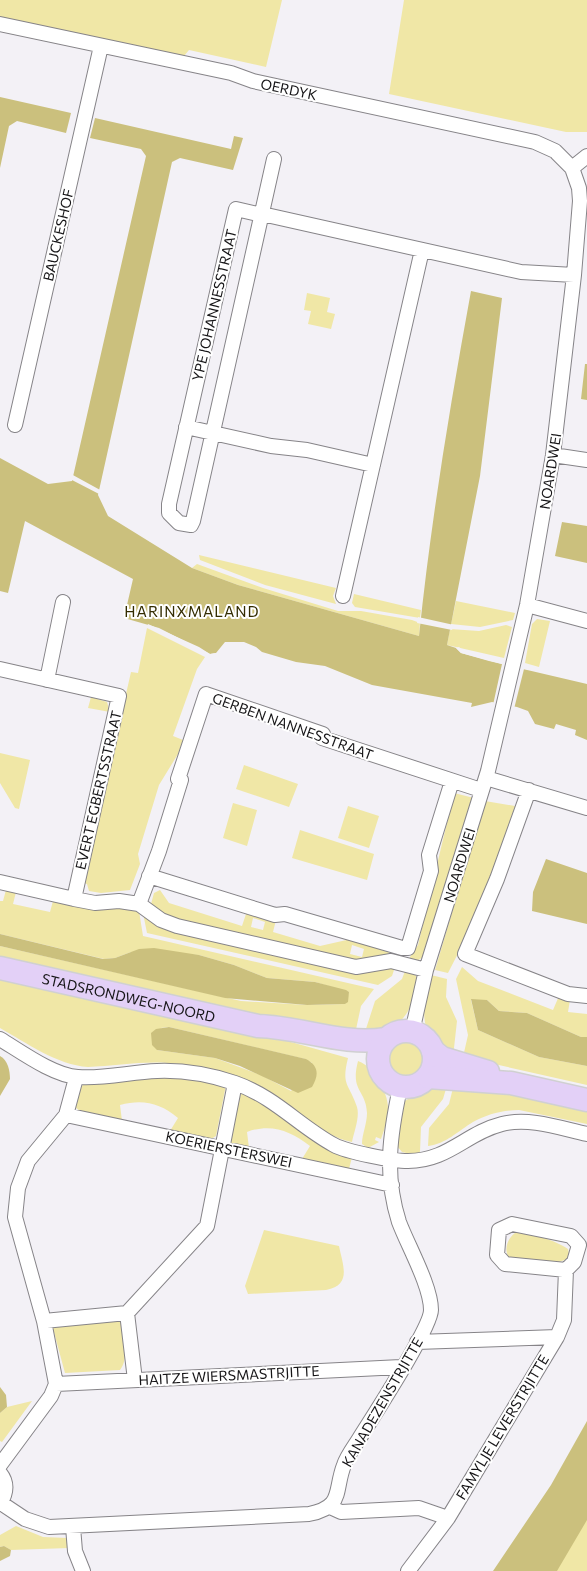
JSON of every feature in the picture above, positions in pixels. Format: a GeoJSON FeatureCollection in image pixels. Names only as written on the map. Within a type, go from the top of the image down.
{"type":"FeatureCollection","features":[{"type":"Feature","properties":{"kind":"main road","name":"STADSRONDWEG-NOORD"},"geometry":{"type":"LineString","coordinates":[[0,968],[258,1026],[279,1035],[356,1056],[378,1066]]}},
{"type":"Feature","properties":{"kind":"main road","name":"STADSRONDWEG-NOORD"},"geometry":{"type":"LineString","coordinates":[[258,1026],[280,1026],[360,1040],[385,1040]]}},
{"type":"Feature","properties":{"kind":"main road"},"geometry":{"type":"LineString","coordinates":[[433,1051],[434,1065],[428,1077],[418,1085],[400,1088],[384,1078],[378,1066],[378,1052],[385,1040],[398,1032],[412,1032],[425,1038],[433,1051],[448,1060],[495,1074],[511,1083]]}},
{"type":"Feature","properties":{"kind":"main road"},"geometry":{"type":"LineString","coordinates":[[428,1077],[511,1083],[587,1100]]}},
{"type":"Feature","properties":{"kind":"street","name":"OERDYK"},"geometry":{"type":"LineString","coordinates":[[0,24],[535,142],[555,151],[572,168],[577,179],[580,201],[574,275]]}},
{"type":"Feature","properties":{"kind":"street","name":"BAUCKESHOF"},"geometry":{"type":"LineString","coordinates":[[15,425],[101,46]]}},
{"type":"Feature","properties":{"kind":"street"},"geometry":{"type":"LineString","coordinates":[[572,168],[587,156]]}},
{"type":"Feature","properties":{"kind":"street","name":"YPE JOHANNESSTRAAT"},"geometry":{"type":"LineString","coordinates":[[262,214],[236,209],[168,509],[174,520],[188,525],[191,525],[193,521],[213,433],[262,214],[274,159]]}},
{"type":"Feature","properties":{"kind":"street"},"geometry":{"type":"LineString","coordinates":[[262,214],[521,272],[574,275]]}},
{"type":"Feature","properties":{"kind":"street"},"geometry":{"type":"LineString","coordinates":[[343,596],[422,250]]}},
{"type":"Feature","properties":{"kind":"street","name":"NOARDWEI"},"geometry":{"type":"LineString","coordinates":[[412,1032],[426,970],[484,784],[516,652],[554,455],[580,299],[574,275]]}},
{"type":"Feature","properties":{"kind":"street"},"geometry":{"type":"LineString","coordinates":[[186,427],[271,446],[307,450],[373,465]]}},
{"type":"Feature","properties":{"kind":"street"},"geometry":{"type":"LineString","coordinates":[[554,455],[587,460]]}},
{"type":"Feature","properties":{"kind":"street"},"geometry":{"type":"LineString","coordinates":[[47,680],[63,602]]}},
{"type":"Feature","properties":{"kind":"street"},"geometry":{"type":"LineString","coordinates":[[526,605],[587,621]]}},
{"type":"Feature","properties":{"kind":"street","name":"EVERT EGBERTSSTRAAT"},"geometry":{"type":"LineString","coordinates":[[0,669],[119,696],[74,899]]}},
{"type":"Feature","properties":{"kind":"street","name":"GERBEN NANNESSTRAAT"},"geometry":{"type":"LineString","coordinates":[[139,904],[159,851],[181,780],[178,779],[206,694],[323,734],[322,738],[452,781],[529,790],[587,808]]}},
{"type":"Feature","properties":{"kind":"street"},"geometry":{"type":"LineString","coordinates":[[148,876],[275,915],[285,914],[402,948],[408,948],[431,871],[429,855],[452,781]]}},
{"type":"Feature","properties":{"kind":"street"},"geometry":{"type":"LineString","coordinates":[[529,790],[497,879],[465,954],[568,994],[587,996]]}},
{"type":"Feature","properties":{"kind":"street"},"geometry":{"type":"LineString","coordinates":[[0,882],[95,903],[118,901],[139,904],[177,926],[356,967],[391,961],[426,970]]}},
{"type":"Feature","properties":{"kind":"street"},"geometry":{"type":"LineString","coordinates":[[0,1039],[55,1071],[76,1078],[158,1071],[190,1073],[235,1083],[262,1095],[335,1146],[407,1161],[441,1156],[490,1128],[516,1122],[531,1122],[587,1134]]}},
{"type":"Feature","properties":{"kind":"street"},"geometry":{"type":"LineString","coordinates":[[0,1465],[51,1396],[56,1384],[44,1321],[15,1217],[18,1188],[28,1161],[66,1115],[76,1078]]}},
{"type":"Feature","properties":{"kind":"street"},"geometry":{"type":"LineString","coordinates":[[44,1321],[127,1313],[207,1226],[235,1083]]}},
{"type":"Feature","properties":{"kind":"street","name":"KANADEZENSTRJITTE"},"geometry":{"type":"LineString","coordinates":[[330,1507],[337,1498],[344,1464],[429,1320],[430,1303],[399,1221],[392,1185],[390,1158],[391,1129],[400,1088]]}},
{"type":"Feature","properties":{"kind":"street","name":"KOERIERSTERSWEI"},"geometry":{"type":"LineString","coordinates":[[66,1115],[392,1185]]}},
{"type":"Feature","properties":{"kind":"street","name":"FAMYLJE LEVERSTRJITTE"},"geometry":{"type":"LineString","coordinates":[[408,1571],[448,1518],[557,1337],[564,1320],[566,1270],[574,1262],[579,1244],[571,1236],[512,1224],[499,1230],[497,1254],[505,1264],[566,1270]]}},
{"type":"Feature","properties":{"kind":"street"},"geometry":{"type":"LineString","coordinates":[[127,1313],[134,1380]]}},
{"type":"Feature","properties":{"kind":"street","name":"FAMYLJE LEVERSTRJITTE"},"geometry":{"type":"LineString","coordinates":[[417,1342],[557,1337]]}},
{"type":"Feature","properties":{"kind":"street","name":"HAITZE WIERSMASTRJITTE"},"geometry":{"type":"LineString","coordinates":[[56,1384],[401,1367]]}},
{"type":"Feature","properties":{"kind":"street"},"geometry":{"type":"LineString","coordinates":[[0,1473],[6,1486],[5,1495],[0,1504],[36,1524],[49,1527],[309,1514],[330,1507],[341,1512],[418,1508],[448,1518]]}},
{"type":"Feature","properties":{"kind":"street"},"geometry":{"type":"LineString","coordinates":[[73,1527],[75,1551],[83,1571]]}},
{"type":"Feature","properties":{"kind":"shaded area"},"geometry":{"type":"Polygon","coordinates":[[[0,0],[282,0],[266,67],[189,50],[184,56],[178,56],[0,19],[0,0]]]}},
{"type":"Feature","properties":{"kind":"shaded area"},"geometry":{"type":"Polygon","coordinates":[[[404,0],[587,0],[587,132],[566,132],[389,94],[404,0]]]}},
{"type":"Feature","properties":{"kind":"shaded area"},"geometry":{"type":"Polygon","coordinates":[[[0,97],[71,113],[66,133],[17,121],[9,126],[0,168],[0,97]]]}},
{"type":"Feature","properties":{"kind":"shaded area"},"geometry":{"type":"Polygon","coordinates":[[[95,118],[231,149],[234,136],[243,138],[233,170],[180,158],[172,162],[98,495],[108,516],[192,568],[238,585],[419,636],[429,549],[471,291],[502,298],[480,476],[447,645],[456,648],[461,653],[489,661],[587,684],[587,740],[575,735],[576,730],[556,724],[554,729],[535,724],[528,711],[517,707],[492,702],[471,707],[472,703],[372,685],[325,666],[296,662],[262,652],[244,642],[225,642],[216,653],[210,654],[159,628],[124,618],[133,579],[25,521],[8,593],[0,591],[0,458],[48,484],[72,481],[146,156],[141,149],[90,138],[95,118]]]}},
{"type":"Feature","properties":{"kind":"shaded area"},"geometry":{"type":"Polygon","coordinates":[[[307,293],[330,298],[327,312],[335,314],[331,329],[308,324],[311,311],[304,310],[307,293]]]}},
{"type":"Feature","properties":{"kind":"shaded area"},"geometry":{"type":"Polygon","coordinates":[[[585,364],[587,364],[587,400],[581,399],[585,364]]]}},
{"type":"Feature","properties":{"kind":"shaded area"},"geometry":{"type":"Polygon","coordinates":[[[562,522],[587,526],[587,563],[555,556],[562,522]]]}},
{"type":"Feature","properties":{"kind":"shaded area"},"geometry":{"type":"Polygon","coordinates":[[[199,555],[336,588],[333,596],[336,604],[265,585],[200,560],[199,555]]]}},
{"type":"Feature","properties":{"kind":"shaded area"},"geometry":{"type":"Polygon","coordinates":[[[197,564],[263,588],[338,611],[361,611],[412,620],[420,623],[419,636],[238,585],[192,568],[197,564]]]}},
{"type":"Feature","properties":{"kind":"shaded area"},"geometry":{"type":"Polygon","coordinates":[[[354,594],[421,610],[420,618],[355,607],[352,603],[354,594]]]}},
{"type":"Feature","properties":{"kind":"shaded area"},"geometry":{"type":"Polygon","coordinates":[[[456,601],[515,613],[513,620],[480,627],[451,624],[456,601]]]}},
{"type":"Feature","properties":{"kind":"shaded area"},"geometry":{"type":"Polygon","coordinates":[[[537,619],[550,621],[539,667],[525,663],[532,624],[537,619]]]}},
{"type":"Feature","properties":{"kind":"shaded area"},"geometry":{"type":"Polygon","coordinates":[[[506,625],[512,627],[504,658],[447,645],[450,629],[479,631],[506,625]]]}},
{"type":"Feature","properties":{"kind":"shaded area"},"geometry":{"type":"Polygon","coordinates":[[[147,628],[205,657],[197,669],[173,736],[183,740],[178,754],[159,785],[138,854],[140,864],[130,890],[101,893],[89,891],[87,884],[83,883],[131,672],[138,673],[147,628]]]}},
{"type":"Feature","properties":{"kind":"shaded area"},"geometry":{"type":"Polygon","coordinates":[[[91,697],[107,702],[110,712],[88,708],[91,697]]]}},
{"type":"Feature","properties":{"kind":"shaded area"},"geometry":{"type":"Polygon","coordinates":[[[0,753],[30,760],[19,809],[15,808],[0,783],[0,753]]]}},
{"type":"Feature","properties":{"kind":"shaded area"},"geometry":{"type":"Polygon","coordinates":[[[244,765],[298,784],[289,807],[236,789],[244,765]]]}},
{"type":"Feature","properties":{"kind":"shaded area"},"geometry":{"type":"Polygon","coordinates":[[[454,793],[474,798],[423,957],[417,961],[408,960],[418,945],[454,793]]]}},
{"type":"Feature","properties":{"kind":"shaded area"},"geometry":{"type":"Polygon","coordinates":[[[485,801],[515,806],[468,933],[448,973],[435,970],[485,801]]]}},
{"type":"Feature","properties":{"kind":"shaded area"},"geometry":{"type":"Polygon","coordinates":[[[233,803],[257,810],[247,846],[223,838],[233,803]]]}},
{"type":"Feature","properties":{"kind":"shaded area"},"geometry":{"type":"Polygon","coordinates":[[[348,806],[379,816],[369,848],[338,838],[348,806]]]}},
{"type":"Feature","properties":{"kind":"shaded area"},"geometry":{"type":"Polygon","coordinates":[[[300,830],[374,854],[367,880],[292,858],[300,830]]]}},
{"type":"Feature","properties":{"kind":"shaded area"},"geometry":{"type":"Polygon","coordinates":[[[546,859],[587,873],[587,924],[532,911],[533,892],[546,859]]]}},
{"type":"Feature","properties":{"kind":"shaded area"},"geometry":{"type":"Polygon","coordinates":[[[6,890],[16,892],[13,904],[50,912],[53,901],[121,907],[139,911],[143,936],[374,989],[361,1006],[355,1034],[306,1027],[0,959],[0,946],[241,1001],[307,1005],[345,1004],[349,992],[315,982],[267,978],[234,965],[199,955],[131,952],[115,958],[104,959],[0,934],[0,901],[3,901],[6,890]]]}},
{"type":"Feature","properties":{"kind":"shaded area"},"geometry":{"type":"Polygon","coordinates":[[[160,890],[169,903],[242,926],[247,911],[276,920],[273,932],[320,946],[351,939],[396,955],[356,960],[181,921],[163,913],[151,904],[154,893],[160,890]],[[253,918],[251,927],[263,930],[265,922],[253,918]],[[352,945],[350,954],[362,957],[364,949],[352,945]]]}},
{"type":"Feature","properties":{"kind":"shaded area"},"geometry":{"type":"Polygon","coordinates":[[[143,913],[160,925],[395,967],[392,976],[378,985],[147,933],[143,913]]]}},
{"type":"Feature","properties":{"kind":"shaded area"},"geometry":{"type":"Polygon","coordinates":[[[0,934],[103,959],[115,958],[139,949],[154,948],[199,955],[234,965],[267,978],[315,982],[346,990],[349,992],[348,1002],[345,1004],[307,1005],[225,998],[0,946],[0,934]]]}},
{"type":"Feature","properties":{"kind":"shaded area"},"geometry":{"type":"Polygon","coordinates":[[[462,967],[478,981],[553,1010],[559,996],[570,1000],[568,1012],[587,1014],[587,1037],[581,1037],[527,1013],[499,1011],[487,1000],[471,1000],[478,1030],[539,1057],[587,1066],[587,1085],[463,1057],[468,1035],[456,979],[462,967]]]}},
{"type":"Feature","properties":{"kind":"shaded area"},"geometry":{"type":"Polygon","coordinates":[[[405,971],[415,974],[417,981],[412,1003],[408,1011],[391,1028],[383,1032],[364,1035],[375,1001],[402,979],[405,971]]]}},
{"type":"Feature","properties":{"kind":"shaded area"},"geometry":{"type":"Polygon","coordinates":[[[0,974],[273,1037],[348,1058],[345,1074],[358,1111],[352,1142],[329,1134],[278,1098],[244,1081],[181,1064],[138,1063],[88,1067],[76,1065],[54,1058],[0,1028],[0,974]],[[169,1027],[161,1028],[157,1050],[215,1058],[261,1075],[291,1091],[312,1063],[305,1059],[169,1027]]]}},
{"type":"Feature","properties":{"kind":"shaded area"},"geometry":{"type":"Polygon","coordinates":[[[431,975],[447,979],[446,997],[457,1021],[453,1057],[441,1048],[427,1030],[424,1011],[431,975]]]}},
{"type":"Feature","properties":{"kind":"shaded area"},"geometry":{"type":"Polygon","coordinates":[[[471,999],[487,1000],[499,1011],[527,1013],[581,1037],[587,1037],[587,1066],[539,1057],[478,1030],[471,999]]]}},
{"type":"Feature","properties":{"kind":"shaded area"},"geometry":{"type":"Polygon","coordinates":[[[169,1027],[306,1059],[315,1068],[316,1079],[312,1087],[298,1093],[240,1066],[215,1058],[157,1050],[152,1045],[151,1033],[156,1029],[169,1027]]]}},
{"type":"Feature","properties":{"kind":"shaded area"},"geometry":{"type":"Polygon","coordinates":[[[406,1041],[413,1042],[419,1046],[423,1052],[423,1066],[419,1072],[413,1076],[406,1077],[399,1076],[393,1072],[389,1066],[388,1059],[389,1052],[393,1046],[399,1042],[406,1041]]]}},
{"type":"Feature","properties":{"kind":"shaded area"},"geometry":{"type":"Polygon","coordinates":[[[0,1056],[7,1063],[10,1079],[0,1096],[0,1056]]]}},
{"type":"Feature","properties":{"kind":"shaded area"},"geometry":{"type":"Polygon","coordinates":[[[358,1061],[367,1066],[382,1087],[388,1108],[388,1115],[381,1139],[376,1137],[375,1140],[379,1142],[368,1148],[362,1144],[367,1113],[364,1099],[357,1085],[356,1071],[358,1061]]]}},
{"type":"Feature","properties":{"kind":"shaded area"},"geometry":{"type":"Polygon","coordinates":[[[167,1075],[226,1085],[216,1136],[211,1139],[170,1131],[178,1118],[165,1109],[151,1104],[136,1102],[120,1105],[122,1121],[81,1112],[75,1107],[79,1090],[87,1080],[167,1075]]]}},
{"type":"Feature","properties":{"kind":"shaded area"},"geometry":{"type":"Polygon","coordinates":[[[448,1082],[443,1099],[421,1127],[420,1152],[415,1155],[402,1152],[397,1146],[405,1101],[432,1084],[448,1082]]]}},
{"type":"Feature","properties":{"kind":"shaded area"},"geometry":{"type":"Polygon","coordinates":[[[454,1084],[587,1108],[587,1124],[519,1110],[507,1111],[478,1119],[441,1143],[428,1146],[429,1128],[449,1104],[454,1084]]]}},
{"type":"Feature","properties":{"kind":"shaded area"},"geometry":{"type":"Polygon","coordinates":[[[242,1090],[352,1157],[349,1169],[302,1159],[310,1146],[296,1136],[280,1130],[264,1128],[247,1132],[249,1148],[232,1144],[229,1139],[242,1090]]]}},
{"type":"Feature","properties":{"kind":"shaded area"},"geometry":{"type":"Polygon","coordinates":[[[264,1230],[339,1246],[344,1267],[343,1279],[340,1284],[326,1290],[248,1294],[245,1286],[264,1230]]]}},
{"type":"Feature","properties":{"kind":"shaded area"},"geometry":{"type":"Polygon","coordinates":[[[515,1233],[550,1240],[568,1249],[570,1258],[559,1262],[510,1259],[506,1249],[510,1238],[515,1233]]]}},
{"type":"Feature","properties":{"kind":"shaded area"},"geometry":{"type":"Polygon","coordinates":[[[117,1319],[121,1321],[125,1347],[125,1359],[120,1370],[65,1373],[52,1325],[117,1319]]]}},
{"type":"Feature","properties":{"kind":"shaded area"},"geometry":{"type":"Polygon","coordinates":[[[0,1387],[6,1395],[7,1407],[0,1413],[0,1387]]]}},
{"type":"Feature","properties":{"kind":"shaded area"},"geometry":{"type":"Polygon","coordinates":[[[32,1401],[2,1442],[0,1441],[0,1413],[7,1407],[32,1401]]]}},
{"type":"Feature","properties":{"kind":"shaded area"},"geometry":{"type":"Polygon","coordinates":[[[587,1421],[587,1520],[557,1571],[493,1571],[551,1485],[587,1421]]]}},
{"type":"Feature","properties":{"kind":"shaded area"},"geometry":{"type":"Polygon","coordinates":[[[587,1501],[587,1571],[545,1571],[587,1501]]]}},
{"type":"Feature","properties":{"kind":"shaded area"},"geometry":{"type":"Polygon","coordinates":[[[16,1526],[43,1537],[68,1538],[69,1548],[11,1550],[4,1546],[0,1547],[0,1535],[16,1526]]]}},
{"type":"Feature","properties":{"kind":"shaded area"},"geometry":{"type":"Polygon","coordinates":[[[4,1546],[11,1550],[10,1556],[0,1561],[0,1547],[4,1546]]]}},
{"type":"Feature","properties":{"kind":"pier"},"geometry":{"type":"Polygon","coordinates":[[[71,474],[102,491],[101,495],[70,479],[71,474]]]}},
{"type":"Feature","properties":{"kind":"pier"},"geometry":{"type":"Polygon","coordinates":[[[418,617],[454,625],[452,630],[417,623],[418,617]]]}},
{"type":"Feature","properties":{"kind":"pier"},"geometry":{"type":"Polygon","coordinates":[[[148,624],[199,647],[210,654],[216,653],[216,655],[209,657],[147,627],[148,624]]]}},
{"type":"Feature","properties":{"kind":"pier"},"geometry":{"type":"Polygon","coordinates":[[[459,647],[462,650],[490,658],[539,668],[539,671],[524,669],[514,709],[493,705],[502,664],[461,653],[456,648],[459,647]]]}},
{"type":"Feature","properties":{"kind":"district","name":"HARINXMALAND"},"geometry":{"type":"Point","coordinates":[192,611]}}]}
